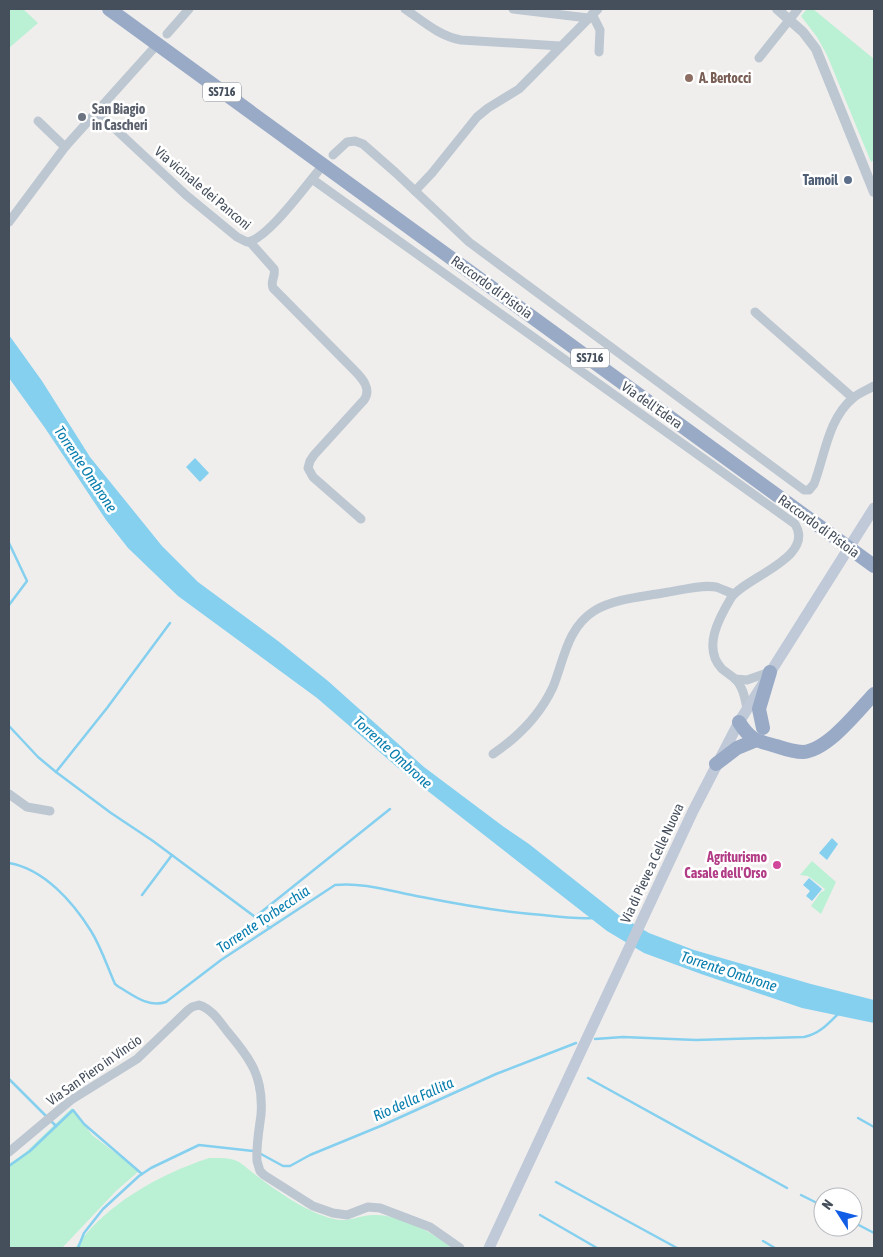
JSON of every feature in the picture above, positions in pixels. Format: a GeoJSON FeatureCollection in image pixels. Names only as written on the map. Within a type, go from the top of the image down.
{"type":"FeatureCollection","features":[{"type":"Feature","properties":{"kind":"highway","name":"Raccordo di Pistoia"},"geometry":{"type":"LineString","coordinates":[[109,9],[526,310],[874,566]]}},
{"type":"Feature","properties":{"kind":"highway","name":"Raccordo di Pistoia"},"geometry":{"type":"LineString","coordinates":[[124,9],[874,555]]}},
{"type":"Feature","properties":{"kind":"highway"},"geometry":{"type":"LineString","coordinates":[[763,728],[759,709],[770,672]]}},
{"type":"Feature","properties":{"kind":"highway"},"geometry":{"type":"LineString","coordinates":[[739,722],[746,733],[754,740],[804,752],[823,745],[874,694]]}},
{"type":"Feature","properties":{"kind":"highway"},"geometry":{"type":"LineString","coordinates":[[739,722],[754,724],[763,728],[786,749]]}},
{"type":"Feature","properties":{"kind":"highway"},"geometry":{"type":"LineString","coordinates":[[716,764],[737,748],[754,740]]}},
{"type":"Feature","properties":{"kind":"main road","name":"Via di Pieve a Celle Nuova"},"geometry":{"type":"LineString","coordinates":[[488,1248],[716,764],[747,709],[874,508]]}},
{"type":"Feature","properties":{"kind":"street"},"geometry":{"type":"LineString","coordinates":[[167,34],[189,9]]}},
{"type":"Feature","properties":{"kind":"street"},"geometry":{"type":"LineString","coordinates":[[405,9],[450,38],[560,46]]}},
{"type":"Feature","properties":{"kind":"street"},"geometry":{"type":"LineString","coordinates":[[513,9],[593,14]]}},
{"type":"Feature","properties":{"kind":"street"},"geometry":{"type":"LineString","coordinates":[[777,9],[803,32],[816,49],[874,192]]}},
{"type":"Feature","properties":{"kind":"street"},"geometry":{"type":"LineString","coordinates":[[759,58],[798,9]]}},
{"type":"Feature","properties":{"kind":"street"},"geometry":{"type":"LineString","coordinates":[[333,154],[347,142],[360,142],[415,191],[429,177],[477,117],[488,108],[520,89],[593,14]]}},
{"type":"Feature","properties":{"kind":"street"},"geometry":{"type":"LineString","coordinates":[[593,14],[600,30],[599,52]]}},
{"type":"Feature","properties":{"kind":"street"},"geometry":{"type":"LineString","coordinates":[[9,222],[65,147],[154,48]]}},
{"type":"Feature","properties":{"kind":"street","name":"Via vicinale dei Panconi"},"geometry":{"type":"LineString","coordinates":[[97,112],[201,207],[244,242],[250,242],[259,236],[283,214],[320,169]]}},
{"type":"Feature","properties":{"kind":"street"},"geometry":{"type":"LineString","coordinates":[[38,121],[65,147]]}},
{"type":"Feature","properties":{"kind":"street","name":"Via dell'Edera"},"geometry":{"type":"LineString","coordinates":[[312,179],[793,522],[798,529],[799,535],[796,545],[790,553],[776,567],[741,587],[734,594]]}},
{"type":"Feature","properties":{"kind":"street","name":"Via dell'Edera"},"geometry":{"type":"LineString","coordinates":[[415,191],[469,242],[802,488],[809,490],[815,480],[834,422],[853,398]]}},
{"type":"Feature","properties":{"kind":"street"},"geometry":{"type":"LineString","coordinates":[[250,242],[274,269],[273,288],[362,378],[367,389],[368,393],[364,400],[314,454],[308,468],[313,477],[361,519]]}},
{"type":"Feature","properties":{"kind":"street"},"geometry":{"type":"LineString","coordinates":[[755,312],[853,398],[874,386]]}},
{"type":"Feature","properties":{"kind":"street"},"geometry":{"type":"LineString","coordinates":[[493,754],[518,736],[541,706],[553,686],[567,644],[577,628],[593,612],[612,604],[640,597],[716,587],[734,594],[717,626],[712,642],[717,663],[735,679],[742,689],[747,709]]}},
{"type":"Feature","properties":{"kind":"street"},"geometry":{"type":"LineString","coordinates":[[735,679],[753,679],[770,672]]}},
{"type":"Feature","properties":{"kind":"street"},"geometry":{"type":"LineString","coordinates":[[9,794],[27,807],[50,812]]}},
{"type":"Feature","properties":{"kind":"street","name":"Via San Piero in Vincio"},"geometry":{"type":"LineString","coordinates":[[9,1152],[71,1100],[137,1059],[188,1010],[199,1006],[214,1015],[247,1056],[255,1070],[261,1099],[257,1161],[260,1171],[264,1175],[313,1206],[333,1213],[347,1215],[368,1207],[380,1208],[430,1227],[460,1248]]}},
{"type":"Feature","properties":{"kind":"green space"},"geometry":{"type":"Polygon","coordinates":[[[9,9],[23,9],[38,23],[9,48],[9,9]]]}},
{"type":"Feature","properties":{"kind":"green space"},"geometry":{"type":"Polygon","coordinates":[[[807,9],[813,9],[874,59],[874,160],[871,162],[827,55],[817,37],[801,16],[807,9]]]}},
{"type":"Feature","properties":{"kind":"green space"},"geometry":{"type":"Polygon","coordinates":[[[812,861],[836,882],[821,914],[811,906],[825,889],[808,876],[800,875],[812,861]]]}},
{"type":"Feature","properties":{"kind":"green space"},"geometry":{"type":"Polygon","coordinates":[[[72,1108],[92,1135],[139,1171],[116,1191],[62,1248],[10,1248],[9,1164],[26,1152],[72,1108]]]}},
{"type":"Feature","properties":{"kind":"green space"},"geometry":{"type":"Polygon","coordinates":[[[209,1158],[236,1160],[284,1195],[324,1216],[339,1220],[371,1215],[396,1218],[417,1226],[452,1248],[75,1248],[102,1218],[134,1193],[171,1173],[209,1158]]]}},
{"type":"Feature","properties":{"kind":"water","name":"Torrente Ombrone"},"geometry":{"type":"Polygon","coordinates":[[[9,335],[42,381],[90,457],[162,546],[198,582],[278,641],[328,681],[424,767],[529,844],[620,916],[649,933],[694,950],[874,1000],[874,1023],[802,1008],[701,974],[644,953],[607,931],[397,767],[317,698],[178,596],[128,548],[106,520],[45,428],[9,378],[9,335]]]}},
{"type":"Feature","properties":{"kind":"water"},"geometry":{"type":"Polygon","coordinates":[[[195,458],[209,473],[200,482],[186,467],[195,458]]]}},
{"type":"Feature","properties":{"kind":"water"},"geometry":{"type":"Polygon","coordinates":[[[832,838],[838,844],[827,860],[819,853],[832,838]]]}},
{"type":"Feature","properties":{"kind":"water"},"geometry":{"type":"Polygon","coordinates":[[[809,878],[822,889],[812,901],[806,896],[810,891],[803,885],[809,878]]]}},
{"type":"Feature","properties":{"kind":"waterway"},"geometry":{"type":"LineString","coordinates":[[9,543],[27,581],[9,605]]}},
{"type":"Feature","properties":{"kind":"waterway"},"geometry":{"type":"LineString","coordinates":[[56,772],[107,708],[170,623]]}},
{"type":"Feature","properties":{"kind":"waterway"},"geometry":{"type":"LineString","coordinates":[[9,726],[38,757],[56,772],[270,928]]}},
{"type":"Feature","properties":{"kind":"waterway"},"geometry":{"type":"LineString","coordinates":[[255,917],[390,809]]}},
{"type":"Feature","properties":{"kind":"waterway"},"geometry":{"type":"LineString","coordinates":[[142,895],[172,855]]}},
{"type":"Feature","properties":{"kind":"waterway","name":"Torrente Torbecchia"},"geometry":{"type":"LineString","coordinates":[[9,863],[22,866],[34,872],[56,888],[76,909],[91,931],[115,984],[141,1000],[153,1003],[166,1002],[221,960],[335,885],[368,886],[452,903],[512,912],[568,918],[593,918]]}},
{"type":"Feature","properties":{"kind":"waterway","name":"Rio della Fallita"},"geometry":{"type":"LineString","coordinates":[[595,1039],[623,1037],[696,1040],[804,1037],[818,1031],[838,1014]]}},
{"type":"Feature","properties":{"kind":"waterway","name":"Rio della Fallita"},"geometry":{"type":"LineString","coordinates":[[261,1154],[283,1166],[290,1166],[310,1155],[383,1125],[496,1074],[576,1043]]}},
{"type":"Feature","properties":{"kind":"waterway"},"geometry":{"type":"LineString","coordinates":[[588,1078],[787,1188]]}},
{"type":"Feature","properties":{"kind":"waterway"},"geometry":{"type":"LineString","coordinates":[[9,1079],[56,1126]]}},
{"type":"Feature","properties":{"kind":"waterway"},"geometry":{"type":"LineString","coordinates":[[9,1166],[30,1151],[73,1110],[84,1124],[142,1174]]}},
{"type":"Feature","properties":{"kind":"waterway"},"geometry":{"type":"LineString","coordinates":[[858,1118],[874,1127]]}},
{"type":"Feature","properties":{"kind":"waterway","name":"Rio della Fallita"},"geometry":{"type":"LineString","coordinates":[[78,1248],[84,1233],[103,1209],[139,1176],[151,1168],[199,1145],[253,1151]]}},
{"type":"Feature","properties":{"kind":"waterway"},"geometry":{"type":"LineString","coordinates":[[556,1182],[677,1248]]}},
{"type":"Feature","properties":{"kind":"waterway"},"geometry":{"type":"LineString","coordinates":[[801,1195],[813,1201]]}},
{"type":"Feature","properties":{"kind":"waterway"},"geometry":{"type":"LineString","coordinates":[[540,1215],[597,1248]]}},
{"type":"Feature","properties":{"kind":"waterway"},"geometry":{"type":"LineString","coordinates":[[863,1227],[874,1233]]}},
{"type":"Feature","properties":{"kind":"waterway"},"geometry":{"type":"LineString","coordinates":[[763,1241],[775,1248]]}},
{"type":"Feature","properties":{"kind":"place","name":"A. Bertocci"},"geometry":{"type":"Point","coordinates":[689,78]}},
{"type":"Feature","properties":{"kind":"place","name":"San Biagio in Cascheri"},"geometry":{"type":"Point","coordinates":[82,117]}},
{"type":"Feature","properties":{"kind":"place","name":"Tamoil"},"geometry":{"type":"Point","coordinates":[848,180]}},
{"type":"Feature","properties":{"kind":"place","name":"Agriturismo Casale dell'Orso"},"geometry":{"type":"Point","coordinates":[777,865]}}]}
